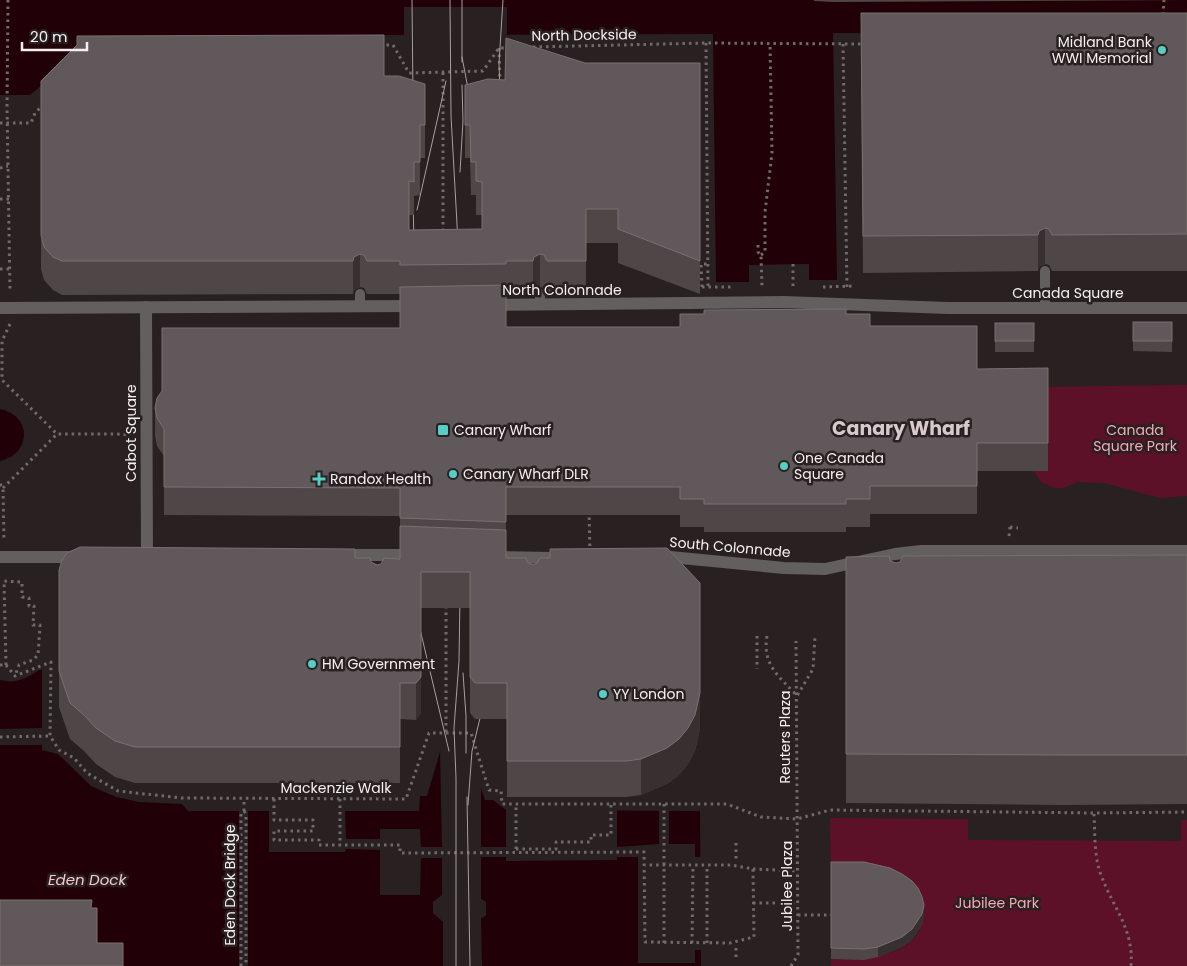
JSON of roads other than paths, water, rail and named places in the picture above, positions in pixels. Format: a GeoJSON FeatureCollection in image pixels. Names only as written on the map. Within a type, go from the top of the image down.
{"type":"FeatureCollection","features":[{"type":"Feature","properties":{"kind":"street","name":"North Colonnade"},"geometry":{"type":"LineString","coordinates":[[478,305],[540,299],[855,303],[948,308]]}},
{"type":"Feature","properties":{"kind":"street"},"geometry":{"type":"LineString","coordinates":[[0,308],[427,306]]}},
{"type":"Feature","properties":{"kind":"street","name":"Cabot Square"},"geometry":{"type":"LineString","coordinates":[[146,308],[147,557]]}},
{"type":"Feature","properties":{"kind":"street","name":"Canada Square"},"geometry":{"type":"LineString","coordinates":[[948,308],[1187,308]]}},
{"type":"Feature","properties":{"kind":"street","name":"South Colonnade"},"geometry":{"type":"LineString","coordinates":[[645,556],[685,557],[706,562],[784,568],[824,569],[895,559],[921,551],[1187,551]]}},
{"type":"Feature","properties":{"kind":"street"},"geometry":{"type":"LineString","coordinates":[[329,555],[377,558],[432,555]]}},
{"type":"Feature","properties":{"kind":"street"},"geometry":{"type":"LineString","coordinates":[[475,556],[532,564],[591,558]]}},
{"type":"Feature","properties":{"kind":"street"},"geometry":{"type":"LineString","coordinates":[[0,557],[90,557]]}},
{"type":"Feature","properties":{"kind":"lane"},"geometry":{"type":"LineString","coordinates":[[1045,271],[1045,308]]}},
{"type":"Feature","properties":{"kind":"lane"},"geometry":{"type":"LineString","coordinates":[[360,294],[360,307]]}},
{"type":"Feature","properties":{"kind":"water"},"geometry":{"type":"Polygon","coordinates":[[[0,0],[1187,0],[1187,34],[833,33],[837,280],[809,280],[809,264],[749,265],[749,282],[716,282],[713,34],[101,36],[30,95],[0,95],[0,0]]]}},
{"type":"Feature","properties":{"kind":"water"},"geometry":{"type":"Polygon","coordinates":[[[0,409],[18,419],[24,435],[18,451],[0,461],[0,409]]]}},
{"type":"Feature","properties":{"kind":"water","name":"Eden Dock"},"geometry":{"type":"Polygon","coordinates":[[[42,670],[42,750],[58,754],[91,786],[116,797],[139,802],[182,804],[188,811],[419,811],[420,796],[427,796],[440,752],[469,752],[485,800],[493,800],[506,810],[700,811],[701,966],[0,966],[0,680],[16,681],[42,670]],[[444,894],[433,902],[433,913],[442,921],[477,921],[486,915],[486,902],[477,896],[444,894]]]}},
{"type":"Feature","properties":{"kind":"tram line"},"geometry":{"type":"LineString","coordinates":[[412,0],[413,95]]}},
{"type":"Feature","properties":{"kind":"tram line"},"geometry":{"type":"LineString","coordinates":[[450,0],[451,116],[458,242]]}},
{"type":"Feature","properties":{"kind":"tram line"},"geometry":{"type":"LineString","coordinates":[[462,0],[462,62]]}},
{"type":"Feature","properties":{"kind":"tram line"},"geometry":{"type":"LineString","coordinates":[[500,92],[499,63],[503,0]]}},
{"type":"Feature","properties":{"kind":"tram line"},"geometry":{"type":"LineString","coordinates":[[462,57],[470,99]]}},
{"type":"Feature","properties":{"kind":"tram line"},"geometry":{"type":"LineString","coordinates":[[417,210],[446,81]]}},
{"type":"Feature","properties":{"kind":"tram line"},"geometry":{"type":"LineString","coordinates":[[460,172],[463,121],[462,85]]}},
{"type":"Feature","properties":{"kind":"tram line"},"geometry":{"type":"LineString","coordinates":[[413,200],[414,242]]}},
{"type":"Feature","properties":{"kind":"tram line"},"geometry":{"type":"LineString","coordinates":[[456,966],[456,778],[454,728],[459,661],[460,595]]}},
{"type":"Feature","properties":{"kind":"tram line"},"geometry":{"type":"LineString","coordinates":[[419,625],[449,751]]}},
{"type":"Feature","properties":{"kind":"tram line"},"geometry":{"type":"LineString","coordinates":[[463,673],[466,753]]}},
{"type":"Feature","properties":{"kind":"tram line"},"geometry":{"type":"LineString","coordinates":[[468,805],[472,751],[483,706]]}},
{"type":"Feature","properties":{"kind":"tram line"},"geometry":{"type":"LineString","coordinates":[[467,797],[470,966]]}},
{"type":"Feature","properties":{"kind":"place","name":"Midland Bank WWI Memorial"},"geometry":{"type":"Point","coordinates":[1162,50]}},
{"type":"Feature","properties":{"kind":"place","name":"Canary Wharf"},"geometry":{"type":"Point","coordinates":[443,430]}},
{"type":"Feature","properties":{"kind":"place","name":"One Canada Square"},"geometry":{"type":"Point","coordinates":[784,466]}},
{"type":"Feature","properties":{"kind":"place","name":"Canary Wharf DLR"},"geometry":{"type":"Point","coordinates":[453,474]}},
{"type":"Feature","properties":{"kind":"place","name":"Randox Health"},"geometry":{"type":"Point","coordinates":[319,479]}},
{"type":"Feature","properties":{"kind":"place","name":"HM Government"},"geometry":{"type":"Point","coordinates":[312,664]}},
{"type":"Feature","properties":{"kind":"place","name":"YY London"},"geometry":{"type":"Point","coordinates":[603,694]}},
{"type":"Feature","properties":{"kind":"district","name":"Canary Wharf"},"geometry":{"type":"Point","coordinates":[901,428]}},
{"type":"Feature","properties":{"kind":"park label","name":"Canada Square Park"},"geometry":{"type":"Point","coordinates":[1135,438]}},
{"type":"Feature","properties":{"kind":"park label","name":"Jubilee Park"},"geometry":{"type":"Point","coordinates":[997,903]}}]}
